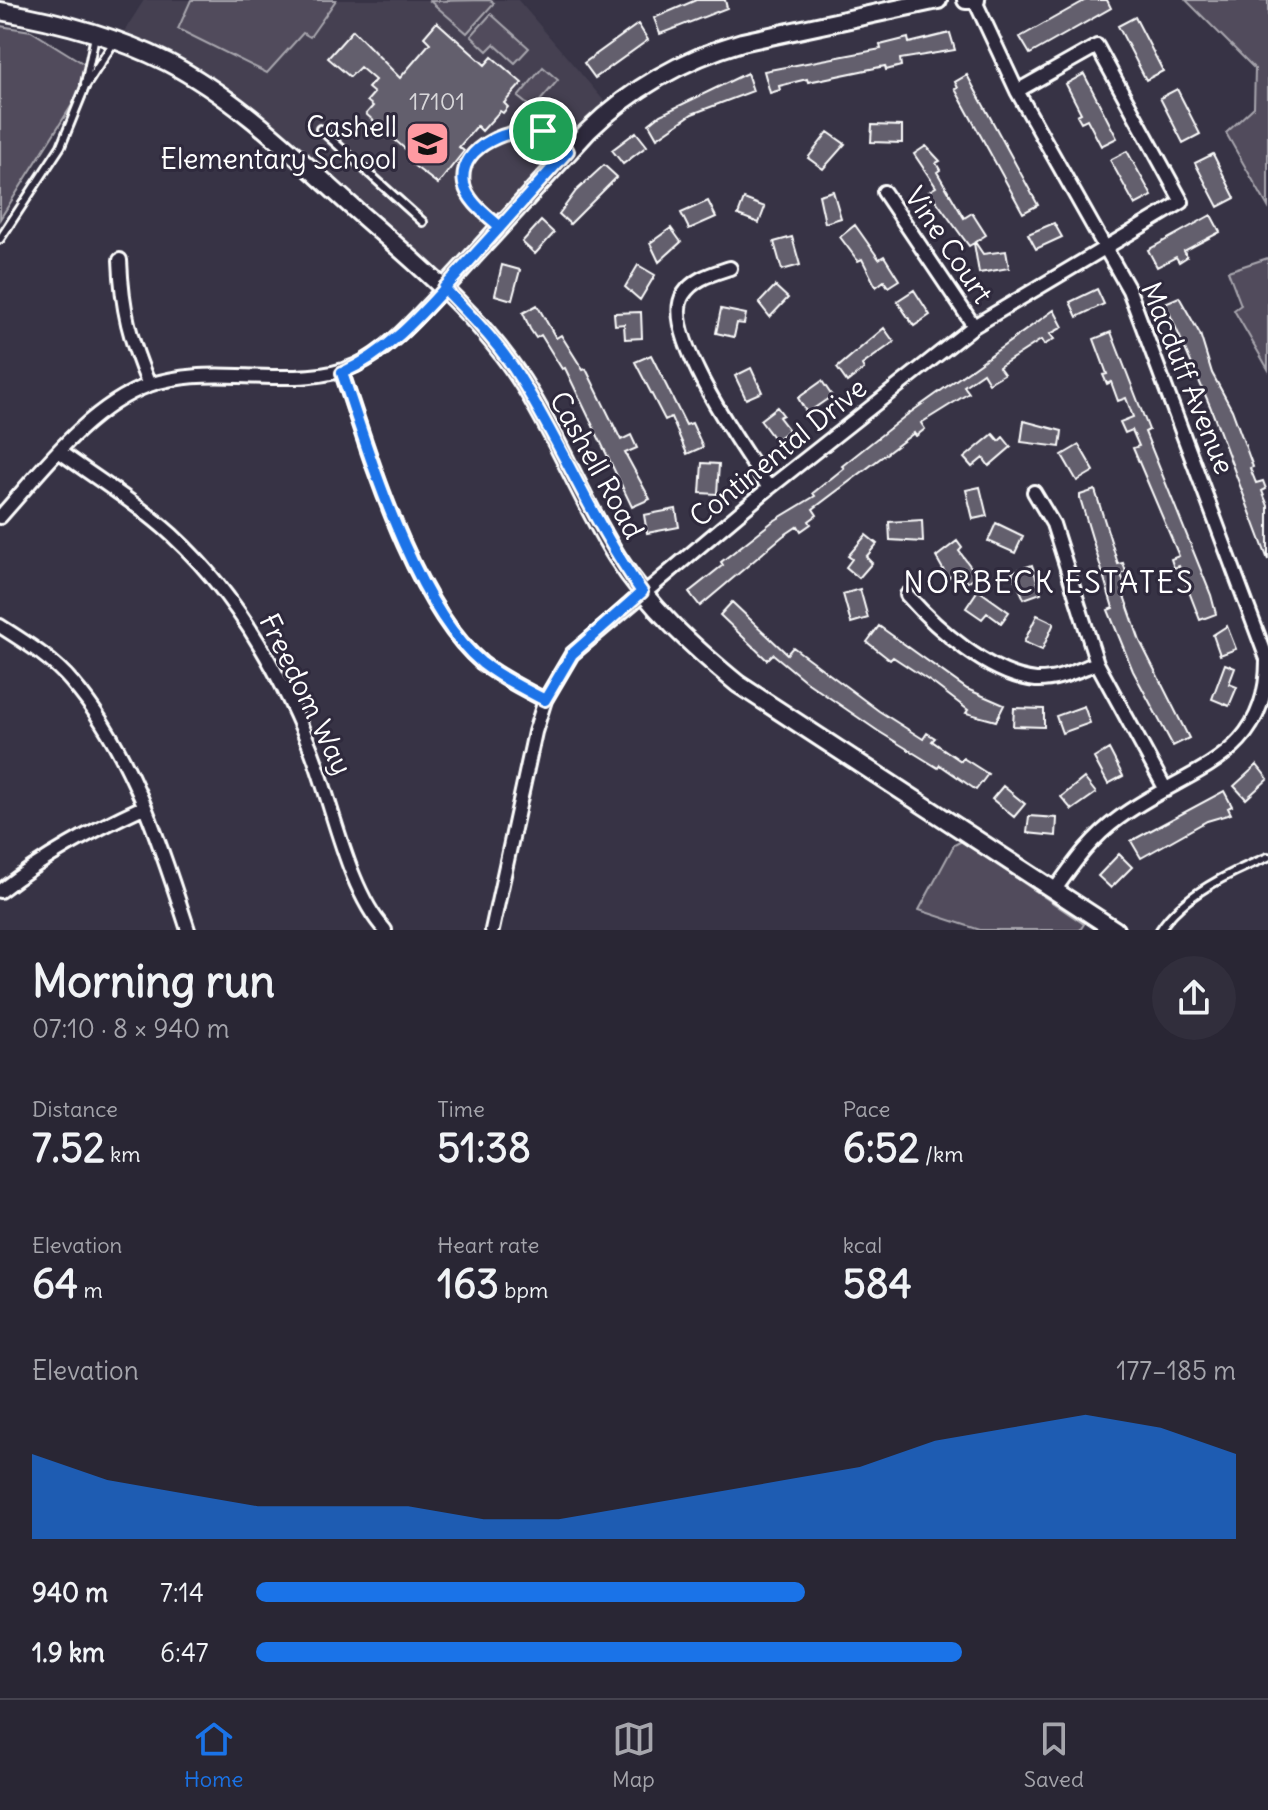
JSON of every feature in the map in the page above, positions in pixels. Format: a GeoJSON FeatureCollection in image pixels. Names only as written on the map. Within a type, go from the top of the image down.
{"type":"FeatureCollection","features":[{"type":"Feature","properties":{"kind":"street"},"geometry":{"type":"LineString","coordinates":[[0,517],[60,452],[106,409],[149,385],[196,375],[295,378],[342,373],[385,348],[568,151],[611,109],[667,72],[712,51],[938,0]]}},
{"type":"Feature","properties":{"kind":"street","name":"Macduff Avenue"},"geometry":{"type":"LineString","coordinates":[[972,0],[1017,91],[1129,290],[1267,659],[1266,697],[1247,736],[1216,762],[1122,816],[1090,841],[1054,891]]}},
{"type":"Feature","properties":{"kind":"street","name":"Cashell Road"},"geometry":{"type":"LineString","coordinates":[[0,11],[115,40],[168,63],[227,99],[444,288],[492,339],[523,382],[597,523],[642,592],[691,645],[738,684],[1115,930]]}},
{"type":"Feature","properties":{"kind":"street","name":"Continental Drive"},"geometry":{"type":"LineString","coordinates":[[492,930],[525,772],[545,700],[572,654],[769,488],[974,326],[1182,202],[1097,46],[1017,91]]}},
{"type":"Feature","properties":{"kind":"street","name":"Vine Court"},"geometry":{"type":"LineString","coordinates":[[884,192],[974,326]]}},
{"type":"Feature","properties":{"kind":"street"},"geometry":{"type":"LineString","coordinates":[[120,260],[122,305],[128,334],[149,385]]}},
{"type":"Feature","properties":{"kind":"street"},"geometry":{"type":"LineString","coordinates":[[730,268],[696,280],[684,293],[678,317],[683,338],[728,426],[769,488]]}},
{"type":"Feature","properties":{"kind":"street"},"geometry":{"type":"LineString","coordinates":[[342,373],[390,512],[441,612],[482,663],[545,700]]}},
{"type":"Feature","properties":{"kind":"street","name":"Freedom Way"},"geometry":{"type":"LineString","coordinates":[[60,452],[169,533],[205,567],[241,614],[308,743],[358,890],[372,916],[385,930]]}},
{"type":"Feature","properties":{"kind":"street"},"geometry":{"type":"LineString","coordinates":[[1034,492],[1053,524],[1097,663],[1166,790]]}},
{"type":"Feature","properties":{"kind":"street"},"geometry":{"type":"LineString","coordinates":[[907,595],[936,628],[1007,673],[1038,680],[1063,676],[1097,663]]}},
{"type":"Feature","properties":{"kind":"street"},"geometry":{"type":"LineString","coordinates":[[0,626],[70,679],[101,722],[143,807],[188,930]]}},
{"type":"Feature","properties":{"kind":"street"},"geometry":{"type":"LineString","coordinates":[[0,891],[42,858],[78,837],[143,807]]}},
{"type":"Feature","properties":{"kind":"lane"},"geometry":{"type":"LineString","coordinates":[[85,87],[85,67],[95,33]]}},
{"type":"Feature","properties":{"kind":"lane"},"geometry":{"type":"LineString","coordinates":[[0,239],[61,146],[85,87],[115,40]]}},
{"type":"Feature","properties":{"kind":"lane"},"geometry":{"type":"LineString","coordinates":[[320,129],[423,222]]}},
{"type":"Feature","properties":{"kind":"lane"},"geometry":{"type":"LineString","coordinates":[[500,227],[467,192],[464,175],[470,160],[498,136],[522,129],[547,132],[568,151]]}},
{"type":"Feature","properties":{"kind":"lane"},"geometry":{"type":"LineString","coordinates":[[1160,930],[1166,919],[1202,891],[1268,857]]}},
{"type":"Feature","properties":{"kind":"shaded area","name":"Cashell Elementary School"},"geometry":{"type":"Polygon","coordinates":[[[144,0],[518,0],[611,109],[444,288],[227,99],[118,41],[144,0]]]}},
{"type":"Feature","properties":{"kind":"shaded area"},"geometry":{"type":"Polygon","coordinates":[[[191,0],[336,0],[310,37],[303,33],[267,73],[178,29],[191,0]]]}},
{"type":"Feature","properties":{"kind":"shaded area"},"geometry":{"type":"Polygon","coordinates":[[[490,0],[494,3],[467,33],[430,1],[490,0]]]}},
{"type":"Feature","properties":{"kind":"shaded area"},"geometry":{"type":"Polygon","coordinates":[[[1186,0],[1268,0],[1268,207],[1226,133],[1254,107],[1255,69],[1186,0]]]}},
{"type":"Feature","properties":{"kind":"shaded area"},"geometry":{"type":"Polygon","coordinates":[[[491,14],[529,48],[515,63],[494,44],[487,51],[471,36],[491,14]]]}},
{"type":"Feature","properties":{"kind":"shaded area"},"geometry":{"type":"Polygon","coordinates":[[[0,26],[31,31],[94,70],[0,219],[0,26]]]}},
{"type":"Feature","properties":{"kind":"shaded area"},"geometry":{"type":"Polygon","coordinates":[[[543,67],[558,80],[533,109],[518,97],[543,67]]]}},
{"type":"Feature","properties":{"kind":"shaded area"},"geometry":{"type":"Polygon","coordinates":[[[1268,258],[1268,369],[1234,310],[1241,305],[1228,271],[1268,258]]]}},
{"type":"Feature","properties":{"kind":"shaded area"},"geometry":{"type":"Polygon","coordinates":[[[962,841],[1084,924],[1080,930],[980,930],[919,910],[954,845],[962,841]]]}},
{"type":"Feature","properties":{"kind":"building"},"geometry":{"type":"Polygon","coordinates":[[[696,0],[725,0],[727,8],[660,34],[654,18],[696,0]]]}},
{"type":"Feature","properties":{"kind":"building"},"geometry":{"type":"Polygon","coordinates":[[[1086,0],[1107,0],[1111,8],[1030,54],[1020,37],[1086,0]]]}},
{"type":"Feature","properties":{"kind":"building"},"geometry":{"type":"Polygon","coordinates":[[[1135,17],[1163,71],[1146,80],[1118,26],[1135,17]]]}},
{"type":"Feature","properties":{"kind":"building"},"geometry":{"type":"Polygon","coordinates":[[[437,22],[485,65],[492,57],[522,83],[504,103],[508,107],[503,113],[500,111],[482,131],[477,126],[459,147],[464,151],[438,184],[409,162],[414,157],[366,114],[373,106],[367,101],[374,93],[368,88],[375,80],[360,67],[350,77],[328,58],[353,30],[400,78],[430,43],[424,37],[437,22]]]}},
{"type":"Feature","properties":{"kind":"building"},"geometry":{"type":"Polygon","coordinates":[[[638,24],[648,40],[595,78],[584,63],[638,24]]]}},
{"type":"Feature","properties":{"kind":"building"},"geometry":{"type":"Polygon","coordinates":[[[950,33],[955,50],[900,59],[901,66],[886,70],[885,66],[808,82],[807,79],[779,86],[780,90],[770,93],[764,71],[881,49],[880,45],[908,38],[909,43],[950,33]]]}},
{"type":"Feature","properties":{"kind":"building"},"geometry":{"type":"Polygon","coordinates":[[[747,73],[753,91],[692,114],[657,138],[649,124],[660,115],[747,73]]]}},
{"type":"Feature","properties":{"kind":"building"},"geometry":{"type":"Polygon","coordinates":[[[1084,74],[1117,138],[1101,146],[1087,119],[1081,122],[1077,115],[1081,113],[1066,84],[1084,74]]]}},
{"type":"Feature","properties":{"kind":"building"},"geometry":{"type":"Polygon","coordinates":[[[967,75],[1038,205],[1023,213],[955,89],[958,88],[955,82],[967,75]]]}},
{"type":"Feature","properties":{"kind":"building"},"geometry":{"type":"Polygon","coordinates":[[[1177,89],[1200,134],[1183,143],[1160,98],[1177,89]]]}},
{"type":"Feature","properties":{"kind":"building"},"geometry":{"type":"Polygon","coordinates":[[[872,125],[902,126],[902,143],[871,142],[872,125]]]}},
{"type":"Feature","properties":{"kind":"building"},"geometry":{"type":"Polygon","coordinates":[[[636,132],[647,146],[623,164],[612,150],[636,132]]]}},
{"type":"Feature","properties":{"kind":"building"},"geometry":{"type":"Polygon","coordinates":[[[828,132],[845,144],[823,169],[808,158],[828,132]]]}},
{"type":"Feature","properties":{"kind":"building"},"geometry":{"type":"Polygon","coordinates":[[[926,146],[940,161],[936,163],[940,170],[937,172],[964,218],[972,213],[986,235],[975,242],[983,254],[1006,251],[1009,268],[979,273],[974,243],[969,246],[929,191],[936,187],[914,154],[926,146]]]}},
{"type":"Feature","properties":{"kind":"building"},"geometry":{"type":"Polygon","coordinates":[[[1127,151],[1152,196],[1135,205],[1110,160],[1127,151]]]}},
{"type":"Feature","properties":{"kind":"building"},"geometry":{"type":"Polygon","coordinates":[[[1213,154],[1235,198],[1218,207],[1195,163],[1213,154]]]}},
{"type":"Feature","properties":{"kind":"building"},"geometry":{"type":"Polygon","coordinates":[[[604,165],[617,177],[570,224],[559,214],[576,191],[604,165]]]}},
{"type":"Feature","properties":{"kind":"building"},"geometry":{"type":"Polygon","coordinates":[[[833,191],[841,218],[825,223],[819,195],[833,191]]]}},
{"type":"Feature","properties":{"kind":"building"},"geometry":{"type":"Polygon","coordinates":[[[744,199],[765,207],[759,223],[738,215],[744,199]]]}},
{"type":"Feature","properties":{"kind":"building"},"geometry":{"type":"Polygon","coordinates":[[[708,201],[716,217],[689,229],[681,213],[708,201]]]}},
{"type":"Feature","properties":{"kind":"building"},"geometry":{"type":"Polygon","coordinates":[[[1211,215],[1220,232],[1184,251],[1187,257],[1179,262],[1176,257],[1157,267],[1148,250],[1211,215]]]}},
{"type":"Feature","properties":{"kind":"building"},"geometry":{"type":"Polygon","coordinates":[[[541,221],[554,233],[535,254],[522,242],[541,221]]]}},
{"type":"Feature","properties":{"kind":"building"},"geometry":{"type":"Polygon","coordinates":[[[1054,223],[1062,237],[1036,249],[1028,234],[1054,223]]]}},
{"type":"Feature","properties":{"kind":"building"},"geometry":{"type":"Polygon","coordinates":[[[855,225],[879,259],[884,256],[899,280],[888,287],[884,281],[876,287],[862,259],[858,261],[840,237],[855,225]]]}},
{"type":"Feature","properties":{"kind":"building"},"geometry":{"type":"Polygon","coordinates":[[[671,228],[681,242],[659,262],[650,243],[671,228]]]}},
{"type":"Feature","properties":{"kind":"building"},"geometry":{"type":"Polygon","coordinates":[[[792,237],[800,265],[782,270],[774,242],[792,237]]]}},
{"type":"Feature","properties":{"kind":"building"},"geometry":{"type":"Polygon","coordinates":[[[502,265],[520,270],[512,300],[495,295],[502,265]]]}},
{"type":"Feature","properties":{"kind":"building"},"geometry":{"type":"Polygon","coordinates":[[[638,265],[655,275],[640,300],[625,287],[638,265]]]}},
{"type":"Feature","properties":{"kind":"building"},"geometry":{"type":"Polygon","coordinates":[[[775,286],[788,298],[770,317],[759,303],[775,286]]]}},
{"type":"Feature","properties":{"kind":"building"},"geometry":{"type":"Polygon","coordinates":[[[1097,289],[1104,304],[1077,317],[1070,302],[1097,289]]]}},
{"type":"Feature","properties":{"kind":"building"},"geometry":{"type":"Polygon","coordinates":[[[914,290],[930,315],[914,326],[897,301],[914,290]]]}},
{"type":"Feature","properties":{"kind":"building"},"geometry":{"type":"Polygon","coordinates":[[[1179,297],[1200,334],[1212,373],[1232,410],[1256,483],[1263,481],[1266,489],[1262,491],[1268,506],[1268,560],[1210,406],[1165,303],[1179,297]]]}},
{"type":"Feature","properties":{"kind":"building"},"geometry":{"type":"Polygon","coordinates":[[[537,305],[556,338],[561,335],[583,370],[586,369],[621,440],[631,435],[637,448],[625,453],[650,499],[632,507],[565,368],[562,369],[541,335],[536,338],[530,329],[523,313],[537,305]]]}},
{"type":"Feature","properties":{"kind":"building"},"geometry":{"type":"Polygon","coordinates":[[[721,309],[746,314],[744,324],[737,323],[734,337],[716,333],[721,309]]]}},
{"type":"Feature","properties":{"kind":"building"},"geometry":{"type":"Polygon","coordinates":[[[1054,310],[1063,327],[1050,334],[1054,339],[1044,345],[1041,340],[999,367],[1004,374],[989,383],[983,373],[964,386],[969,393],[921,423],[925,429],[916,436],[914,433],[813,509],[817,515],[809,521],[811,524],[801,531],[798,526],[783,536],[700,606],[689,592],[723,565],[721,562],[772,522],[815,496],[813,493],[844,468],[842,466],[904,417],[1054,310]]]}},
{"type":"Feature","properties":{"kind":"building"},"geometry":{"type":"Polygon","coordinates":[[[641,312],[642,338],[625,339],[624,324],[615,325],[614,313],[641,312]]]}},
{"type":"Feature","properties":{"kind":"building"},"geometry":{"type":"Polygon","coordinates":[[[884,328],[894,342],[862,365],[864,369],[847,382],[837,368],[884,328]]]}},
{"type":"Feature","properties":{"kind":"building"},"geometry":{"type":"Polygon","coordinates":[[[1111,332],[1149,430],[1145,432],[1211,595],[1216,614],[1200,620],[1179,566],[1174,568],[1171,559],[1179,556],[1133,448],[1139,446],[1132,430],[1125,433],[1120,422],[1133,417],[1126,398],[1118,401],[1111,382],[1107,384],[1103,375],[1107,374],[1094,339],[1111,332]]]}},
{"type":"Feature","properties":{"kind":"building"},"geometry":{"type":"Polygon","coordinates":[[[651,355],[686,425],[692,423],[703,447],[687,454],[671,417],[665,420],[635,362],[651,355]]]}},
{"type":"Feature","properties":{"kind":"building"},"geometry":{"type":"Polygon","coordinates":[[[751,368],[762,392],[746,399],[735,376],[751,368]]]}},
{"type":"Feature","properties":{"kind":"building"},"geometry":{"type":"Polygon","coordinates":[[[822,381],[832,396],[807,413],[798,398],[822,381]]]}},
{"type":"Feature","properties":{"kind":"building"},"geometry":{"type":"Polygon","coordinates":[[[777,407],[783,415],[779,417],[789,430],[775,440],[760,420],[777,407]]]}},
{"type":"Feature","properties":{"kind":"building"},"geometry":{"type":"Polygon","coordinates":[[[1024,421],[1062,431],[1060,447],[1021,442],[1024,421]]]}},
{"type":"Feature","properties":{"kind":"building"},"geometry":{"type":"Polygon","coordinates":[[[993,434],[999,441],[1003,437],[1011,447],[989,466],[983,458],[972,467],[964,458],[993,434]]]}},
{"type":"Feature","properties":{"kind":"building"},"geometry":{"type":"Polygon","coordinates":[[[1079,445],[1094,471],[1077,481],[1062,455],[1079,445]]]}},
{"type":"Feature","properties":{"kind":"building"},"geometry":{"type":"Polygon","coordinates":[[[702,463],[719,464],[717,494],[700,493],[702,463]]]}},
{"type":"Feature","properties":{"kind":"building"},"geometry":{"type":"Polygon","coordinates":[[[980,487],[987,516],[973,519],[966,490],[980,487]]]}},
{"type":"Feature","properties":{"kind":"building"},"geometry":{"type":"Polygon","coordinates":[[[1095,490],[1118,564],[1123,563],[1126,572],[1121,574],[1127,592],[1123,593],[1140,641],[1189,738],[1173,746],[1133,671],[1108,610],[1113,608],[1080,498],[1080,495],[1095,490]]]}},
{"type":"Feature","properties":{"kind":"building"},"geometry":{"type":"Polygon","coordinates":[[[676,509],[679,527],[647,533],[644,515],[676,509]]]}},
{"type":"Feature","properties":{"kind":"building"},"geometry":{"type":"Polygon","coordinates":[[[922,520],[923,542],[890,540],[889,522],[922,520]]]}},
{"type":"Feature","properties":{"kind":"building"},"geometry":{"type":"Polygon","coordinates":[[[996,523],[1023,536],[1015,553],[988,541],[996,523]]]}},
{"type":"Feature","properties":{"kind":"building"},"geometry":{"type":"Polygon","coordinates":[[[866,535],[877,544],[866,557],[872,563],[859,578],[846,567],[852,559],[848,556],[866,535]]]}},
{"type":"Feature","properties":{"kind":"building"},"geometry":{"type":"Polygon","coordinates":[[[957,541],[962,548],[959,551],[977,575],[968,582],[957,572],[948,578],[936,557],[957,541]]]}},
{"type":"Feature","properties":{"kind":"building"},"geometry":{"type":"Polygon","coordinates":[[[1032,565],[1041,593],[1024,599],[1012,572],[1032,565]]]}},
{"type":"Feature","properties":{"kind":"building"},"geometry":{"type":"Polygon","coordinates":[[[860,589],[868,618],[851,623],[843,594],[860,589]]]}},
{"type":"Feature","properties":{"kind":"building"},"geometry":{"type":"Polygon","coordinates":[[[978,590],[1009,612],[1001,623],[987,613],[982,619],[966,608],[978,590]]]}},
{"type":"Feature","properties":{"kind":"building"},"geometry":{"type":"Polygon","coordinates":[[[732,602],[787,654],[793,647],[879,711],[923,739],[927,733],[935,738],[932,741],[961,761],[963,758],[988,774],[976,790],[940,765],[938,768],[878,731],[808,683],[773,654],[767,660],[720,615],[732,602]]]}},
{"type":"Feature","properties":{"kind":"building"},"geometry":{"type":"Polygon","coordinates":[[[1037,615],[1054,623],[1042,650],[1024,642],[1037,615]]]}},
{"type":"Feature","properties":{"kind":"building"},"geometry":{"type":"Polygon","coordinates":[[[879,626],[967,689],[1004,705],[996,721],[966,713],[968,710],[934,684],[893,657],[890,660],[867,642],[879,626]]]}},
{"type":"Feature","properties":{"kind":"building"},"geometry":{"type":"Polygon","coordinates":[[[1227,626],[1236,649],[1220,655],[1213,635],[1227,626]]]}},
{"type":"Feature","properties":{"kind":"building"},"geometry":{"type":"Polygon","coordinates":[[[1225,664],[1235,668],[1229,684],[1237,687],[1229,706],[1212,699],[1225,664]]]}},
{"type":"Feature","properties":{"kind":"building"},"geometry":{"type":"Polygon","coordinates":[[[1084,706],[1090,723],[1062,733],[1056,716],[1084,706]]]}},
{"type":"Feature","properties":{"kind":"building"},"geometry":{"type":"Polygon","coordinates":[[[1014,708],[1044,709],[1044,727],[1013,726],[1014,708]]]}},
{"type":"Feature","properties":{"kind":"building"},"geometry":{"type":"Polygon","coordinates":[[[1109,749],[1123,776],[1108,784],[1094,758],[1109,749]]]}},
{"type":"Feature","properties":{"kind":"building"},"geometry":{"type":"Polygon","coordinates":[[[1257,765],[1268,779],[1246,799],[1234,786],[1257,765]]]}},
{"type":"Feature","properties":{"kind":"building"},"geometry":{"type":"Polygon","coordinates":[[[1084,778],[1096,793],[1072,810],[1061,797],[1084,778]]]}},
{"type":"Feature","properties":{"kind":"building"},"geometry":{"type":"Polygon","coordinates":[[[1003,786],[1025,804],[1014,817],[992,799],[1003,786]]]}},
{"type":"Feature","properties":{"kind":"building"},"geometry":{"type":"Polygon","coordinates":[[[1224,791],[1232,806],[1228,808],[1231,814],[1207,821],[1141,858],[1131,841],[1224,791]]]}},
{"type":"Feature","properties":{"kind":"building"},"geometry":{"type":"Polygon","coordinates":[[[1029,816],[1057,818],[1056,836],[1027,833],[1029,816]]]}},
{"type":"Feature","properties":{"kind":"building"},"geometry":{"type":"Polygon","coordinates":[[[1119,854],[1132,867],[1111,888],[1098,876],[1119,854]]]}},
{"type":"Feature","properties":{"kind":"place","name":"Cashell Elementary School"},"geometry":{"type":"Point","coordinates":[428,143]}},
{"type":"Feature","properties":{"kind":"district","name":"NORBECK ESTATES"},"geometry":{"type":"Point","coordinates":[1049,583]}},
{"type":"Feature","properties":{"kind":"route"},"geometry":{"type":"LineString","coordinates":[[543,131],[522,129],[498,136],[470,160],[464,175],[467,192],[500,227],[444,288],[492,339],[523,382],[597,523],[642,592],[572,654],[545,700],[482,663],[454,633],[390,512],[342,373],[363,364],[402,334],[500,227],[568,151],[543,131]]}}]}
